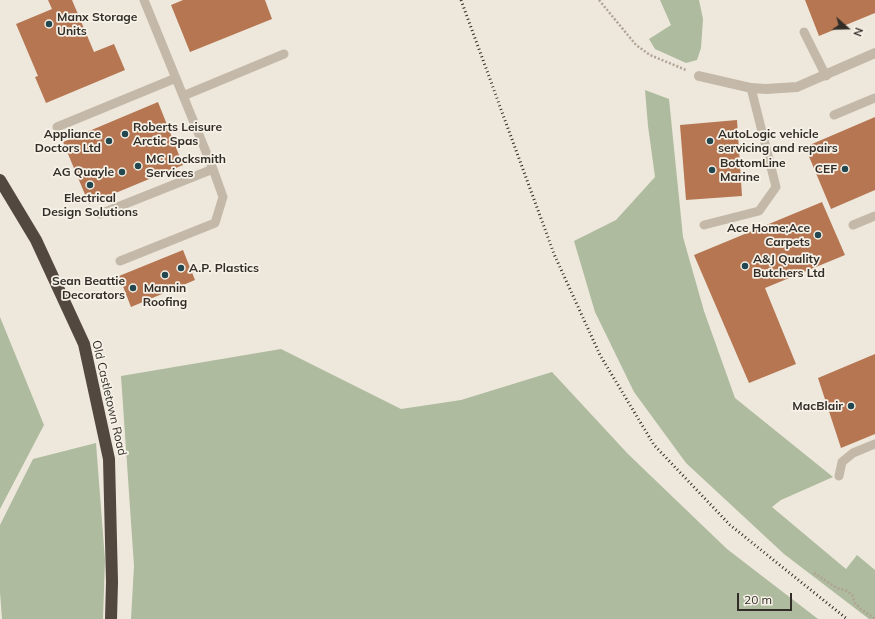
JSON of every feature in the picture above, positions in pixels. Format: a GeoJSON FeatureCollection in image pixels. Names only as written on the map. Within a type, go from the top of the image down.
{"type":"FeatureCollection","features":[{"type":"Feature","properties":{"kind":"highway","name":"Old Castletown Road"},"geometry":{"type":"LineString","coordinates":[[0,180],[36,240],[84,344],[109,459],[112,582],[111,619]]}},
{"type":"Feature","properties":{"kind":"street"},"geometry":{"type":"LineString","coordinates":[[699,76],[751,88],[766,89],[797,87],[826,76],[875,53]]}},
{"type":"Feature","properties":{"kind":"lane"},"geometry":{"type":"LineString","coordinates":[[120,261],[215,223],[223,197],[176,78],[148,1]]}},
{"type":"Feature","properties":{"kind":"lane"},"geometry":{"type":"LineString","coordinates":[[804,32],[826,76]]}},
{"type":"Feature","properties":{"kind":"lane"},"geometry":{"type":"LineString","coordinates":[[183,96],[284,54]]}},
{"type":"Feature","properties":{"kind":"lane"},"geometry":{"type":"LineString","coordinates":[[58,127],[176,78]]}},
{"type":"Feature","properties":{"kind":"lane"},"geometry":{"type":"LineString","coordinates":[[704,225],[759,211],[776,187],[751,88]]}},
{"type":"Feature","properties":{"kind":"lane"},"geometry":{"type":"LineString","coordinates":[[834,115],[875,98]]}},
{"type":"Feature","properties":{"kind":"lane"},"geometry":{"type":"LineString","coordinates":[[100,214],[213,169]]}},
{"type":"Feature","properties":{"kind":"lane"},"geometry":{"type":"LineString","coordinates":[[853,225],[875,216]]}},
{"type":"Feature","properties":{"kind":"lane"},"geometry":{"type":"LineString","coordinates":[[839,476],[842,462],[853,453],[875,444]]}},
{"type":"Feature","properties":{"kind":"path"},"geometry":{"type":"LineString","coordinates":[[599,0],[636,45],[650,55],[699,76]]}},
{"type":"Feature","properties":{"kind":"path"},"geometry":{"type":"LineString","coordinates":[[814,573],[837,588],[848,591],[860,609],[875,619]]}},
{"type":"Feature","properties":{"kind":"green space"},"geometry":{"type":"Polygon","coordinates":[[[660,0],[699,0],[703,19],[701,48],[697,60],[686,63],[655,49],[649,39],[671,25],[660,0]]]}},
{"type":"Feature","properties":{"kind":"green space"},"geometry":{"type":"Polygon","coordinates":[[[645,90],[669,99],[683,237],[704,311],[735,398],[833,477],[781,500],[772,507],[846,569],[857,555],[875,570],[875,619],[869,619],[784,554],[686,463],[634,392],[595,312],[574,241],[616,220],[655,177],[645,90]]]}},
{"type":"Feature","properties":{"kind":"green space"},"geometry":{"type":"Polygon","coordinates":[[[0,317],[44,425],[0,509],[0,317]]]}},
{"type":"Feature","properties":{"kind":"green space"},"geometry":{"type":"Polygon","coordinates":[[[281,349],[401,409],[461,400],[552,372],[628,454],[727,549],[818,619],[131,619],[134,566],[121,376],[281,349]]]}},
{"type":"Feature","properties":{"kind":"green space"},"geometry":{"type":"Polygon","coordinates":[[[96,443],[105,560],[103,619],[2,619],[0,592],[0,525],[33,459],[96,443]]]}},
{"type":"Feature","properties":{"kind":"building"},"geometry":{"type":"Polygon","coordinates":[[[48,0],[72,0],[94,52],[114,44],[125,70],[46,103],[35,77],[38,76],[16,24],[52,9],[48,0]]]}},
{"type":"Feature","properties":{"kind":"building"},"geometry":{"type":"Polygon","coordinates":[[[183,0],[265,0],[272,19],[190,52],[171,5],[183,0]]]}},
{"type":"Feature","properties":{"kind":"building"},"geometry":{"type":"Polygon","coordinates":[[[805,0],[875,0],[875,13],[819,36],[805,0]]]}},
{"type":"Feature","properties":{"kind":"building"},"geometry":{"type":"Polygon","coordinates":[[[158,102],[183,165],[89,204],[63,142],[158,102]]]}},
{"type":"Feature","properties":{"kind":"building","name":"CEF"},"geometry":{"type":"Polygon","coordinates":[[[875,117],[875,190],[831,209],[805,147],[875,117]]]}},
{"type":"Feature","properties":{"kind":"building"},"geometry":{"type":"Polygon","coordinates":[[[737,120],[742,196],[686,200],[680,125],[737,120]]]}},
{"type":"Feature","properties":{"kind":"building"},"geometry":{"type":"Polygon","coordinates":[[[822,202],[845,255],[765,288],[796,364],[749,383],[694,255],[822,202]]]}},
{"type":"Feature","properties":{"kind":"building"},"geometry":{"type":"Polygon","coordinates":[[[183,250],[195,280],[131,307],[119,276],[183,250]]]}},
{"type":"Feature","properties":{"kind":"building","name":"MacBlair"},"geometry":{"type":"Polygon","coordinates":[[[875,354],[875,434],[841,448],[818,378],[875,354]]]}},
{"type":"Feature","properties":{"kind":"railway"},"geometry":{"type":"LineString","coordinates":[[461,0],[554,254],[600,355],[654,445],[730,525],[847,619]]}},
{"type":"Feature","properties":{"kind":"place","name":"Manx Storage Units"},"geometry":{"type":"Point","coordinates":[49,24]}},
{"type":"Feature","properties":{"kind":"place","name":"Roberts Leisure Arctic Spas"},"geometry":{"type":"Point","coordinates":[125,134]}},
{"type":"Feature","properties":{"kind":"place","name":"Appliance Doctors Ltd"},"geometry":{"type":"Point","coordinates":[109,141]}},
{"type":"Feature","properties":{"kind":"place","name":"AutoLogic vehicle servicing and repairs"},"geometry":{"type":"Point","coordinates":[710,141]}},
{"type":"Feature","properties":{"kind":"place","name":"MC Locksmith Services"},"geometry":{"type":"Point","coordinates":[138,166]}},
{"type":"Feature","properties":{"kind":"place","name":"CEF"},"geometry":{"type":"Point","coordinates":[845,169]}},
{"type":"Feature","properties":{"kind":"place","name":"BottomLine Marine"},"geometry":{"type":"Point","coordinates":[712,170]}},
{"type":"Feature","properties":{"kind":"place","name":"AG Quayle"},"geometry":{"type":"Point","coordinates":[122,172]}},
{"type":"Feature","properties":{"kind":"place","name":"Electrical Design Solutions"},"geometry":{"type":"Point","coordinates":[90,185]}},
{"type":"Feature","properties":{"kind":"place","name":"Ace Home;Ace Carpets"},"geometry":{"type":"Point","coordinates":[818,235]}},
{"type":"Feature","properties":{"kind":"place","name":"A&J Quality Butchers Ltd"},"geometry":{"type":"Point","coordinates":[745,266]}},
{"type":"Feature","properties":{"kind":"place","name":"A.P. Plastics"},"geometry":{"type":"Point","coordinates":[181,268]}},
{"type":"Feature","properties":{"kind":"place","name":"Mannin Roofing"},"geometry":{"type":"Point","coordinates":[165,275]}},
{"type":"Feature","properties":{"kind":"place","name":"Sean Beattie Decorators"},"geometry":{"type":"Point","coordinates":[133,288]}},
{"type":"Feature","properties":{"kind":"place","name":"MacBlair"},"geometry":{"type":"Point","coordinates":[851,406]}}]}
